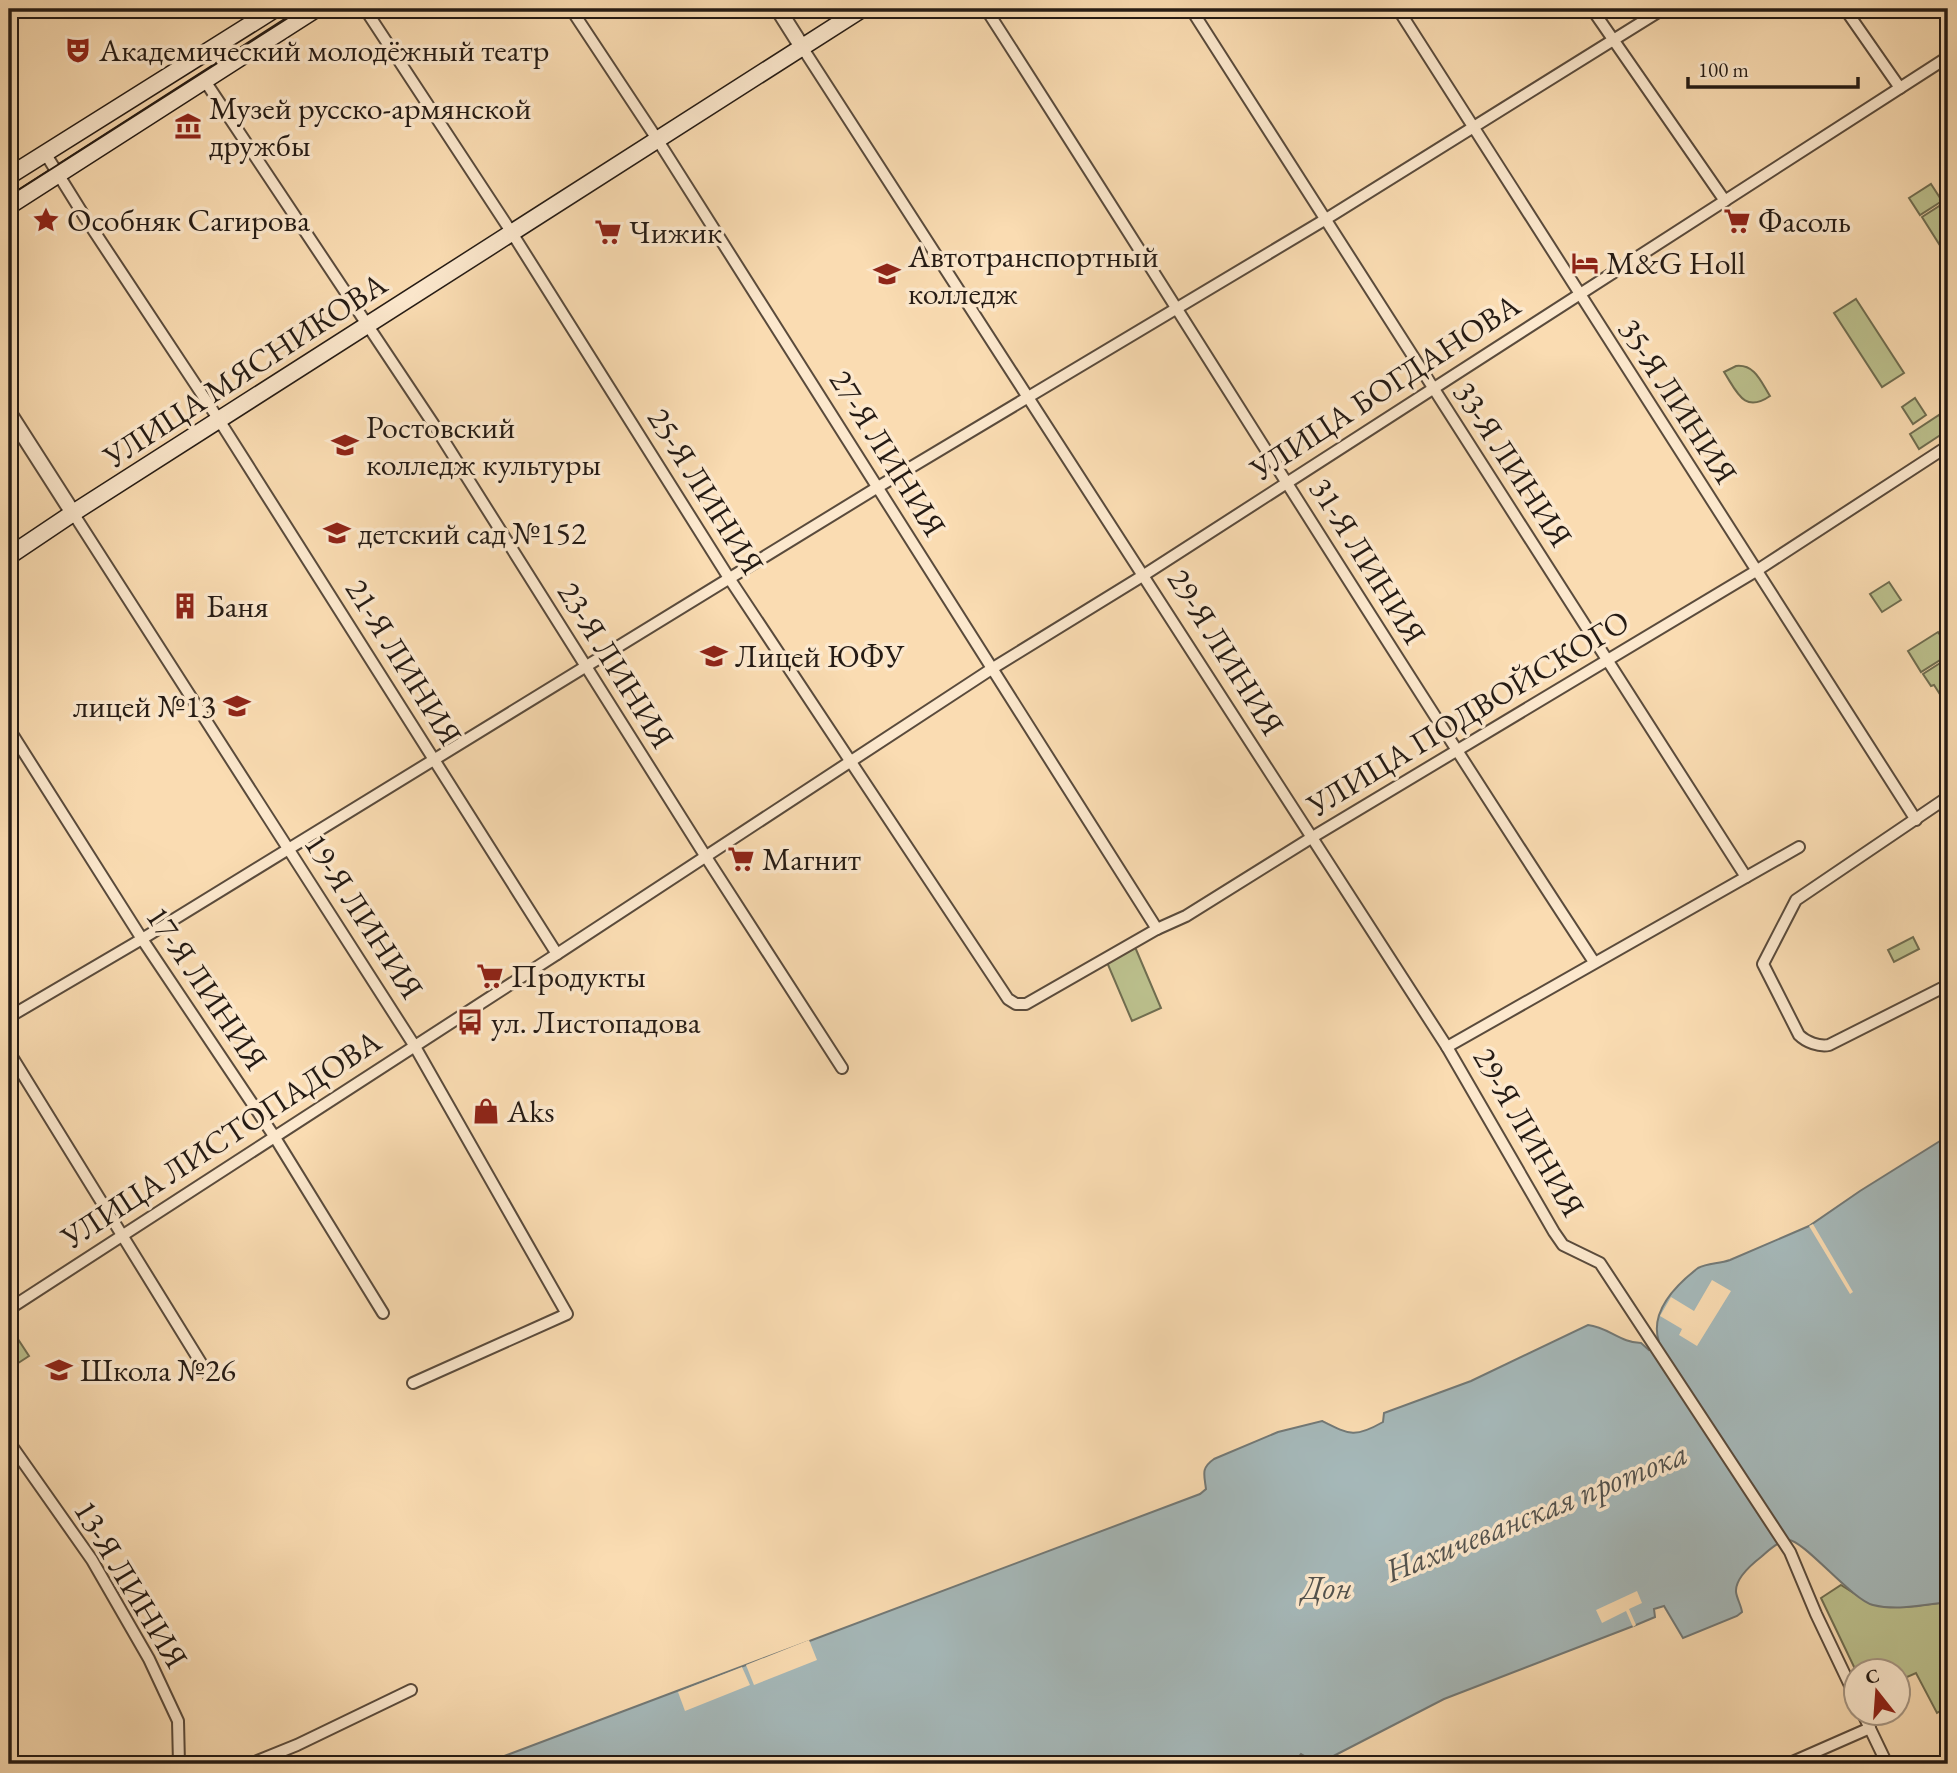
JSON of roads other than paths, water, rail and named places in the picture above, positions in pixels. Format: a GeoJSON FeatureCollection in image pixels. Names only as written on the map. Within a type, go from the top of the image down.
{"type":"FeatureCollection","features":[{"type":"Feature","properties":{"kind":"main road"},"geometry":{"type":"LineString","coordinates":[[9,176],[275,9]]}},
{"type":"Feature","properties":{"kind":"main road"},"geometry":{"type":"LineString","coordinates":[[9,206],[316,9]]}},
{"type":"Feature","properties":{"kind":"main road","name":"УЛИЦА МЯСНИКОВА"},"geometry":{"type":"LineString","coordinates":[[9,556],[862,9]]}},
{"type":"Feature","properties":{"kind":"street","name":"25-Я ЛИНИЯ"},"geometry":{"type":"LineString","coordinates":[[365,9],[512,233],[729,578],[1007,999]]}},
{"type":"Feature","properties":{"kind":"street","name":"27-Я ЛИНИЯ"},"geometry":{"type":"LineString","coordinates":[[571,9],[657,139],[1157,929]]}},
{"type":"Feature","properties":{"kind":"street","name":"29-Я ЛИНИЯ"},"geometry":{"type":"LineString","coordinates":[[778,9],[1447,1047],[1563,1245],[1600,1263],[1790,1552],[1842,1669]]}},
{"type":"Feature","properties":{"kind":"street","name":"31-Я ЛИНИЯ"},"geometry":{"type":"LineString","coordinates":[[986,9],[1178,308],[1456,752],[1594,962]]}},
{"type":"Feature","properties":{"kind":"street","name":"33-Я ЛИНИЯ"},"geometry":{"type":"LineString","coordinates":[[1191,9],[1746,877]]}},
{"type":"Feature","properties":{"kind":"street","name":"35-Я ЛИНИЯ"},"geometry":{"type":"LineString","coordinates":[[1398,9],[1916,820]]}},
{"type":"Feature","properties":{"kind":"street"},"geometry":{"type":"LineString","coordinates":[[1592,9],[1725,201]]}},
{"type":"Feature","properties":{"kind":"street"},"geometry":{"type":"LineString","coordinates":[[9,1017],[142,939],[878,487],[1326,219],[1663,9]]}},
{"type":"Feature","properties":{"kind":"street"},"geometry":{"type":"LineString","coordinates":[[1844,9],[1900,88]]}},
{"type":"Feature","properties":{"kind":"street","name":"УЛИЦА БОГДАНОВА"},"geometry":{"type":"LineString","coordinates":[[849,761],[1144,575],[1948,57]]}},
{"type":"Feature","properties":{"kind":"street","name":"23-Я ЛИНИЯ"},"geometry":{"type":"LineString","coordinates":[[205,81],[368,324],[842,1068]]}},
{"type":"Feature","properties":{"kind":"street","name":"21-Я ЛИНИЯ"},"geometry":{"type":"LineString","coordinates":[[45,153],[219,420],[557,954]]}},
{"type":"Feature","properties":{"kind":"street","name":"19-Я ЛИНИЯ"},"geometry":{"type":"LineString","coordinates":[[9,414],[414,1045],[568,1314],[413,1383]]}},
{"type":"Feature","properties":{"kind":"street","name":"УЛИЦА ПОДВОЙСКОГО"},"geometry":{"type":"LineString","coordinates":[[1007,999],[1016,1004],[1026,1004],[1157,929],[1186,916],[1756,571],[1948,446]]}},
{"type":"Feature","properties":{"kind":"street","name":"17-Я ЛИНИЯ"},"geometry":{"type":"LineString","coordinates":[[9,729],[142,939],[274,1136],[383,1313]]}},
{"type":"Feature","properties":{"kind":"street","name":"УЛИЦА ЛИСТОПАДОВА"},"geometry":{"type":"LineString","coordinates":[[9,1309],[706,857],[849,761]]}},
{"type":"Feature","properties":{"kind":"street"},"geometry":{"type":"LineString","coordinates":[[1948,797],[1802,894],[1791,907],[1763,964],[1801,1038],[1822,1046],[1829,1045],[1948,985]]}},
{"type":"Feature","properties":{"kind":"street"},"geometry":{"type":"LineString","coordinates":[[1447,1047],[1799,847]]}},
{"type":"Feature","properties":{"kind":"street"},"geometry":{"type":"LineString","coordinates":[[9,1052],[90,1188],[122,1235],[208,1376]]}},
{"type":"Feature","properties":{"kind":"street","name":"13-Я ЛИНИЯ"},"geometry":{"type":"LineString","coordinates":[[9,1442],[92,1560],[149,1659],[178,1721],[179,1764]]}},
{"type":"Feature","properties":{"kind":"street"},"geometry":{"type":"LineString","coordinates":[[250,1764],[297,1745],[411,1690]]}},
{"type":"Feature","properties":{"kind":"street"},"geometry":{"type":"LineString","coordinates":[[1788,1764],[1870,1728],[1887,1764]]}},
{"type":"Feature","properties":{"kind":"water","name":"Дон"},"geometry":{"type":"Polygon","coordinates":[[[1948,1136],[1948,1602],[1901,1607],[1873,1605],[1853,1593],[1805,1549],[1795,1542],[1784,1541],[1770,1549],[1741,1577],[1736,1592],[1742,1612],[1737,1616],[1683,1638],[1664,1606],[1654,1609],[1655,1617],[1444,1699],[1318,1764],[1301,1754],[1293,1764],[1274,1759],[1255,1764],[483,1764],[1200,1494],[1206,1489],[1204,1472],[1210,1462],[1278,1432],[1322,1421],[1346,1432],[1366,1431],[1383,1422],[1384,1413],[1471,1381],[1588,1325],[1641,1343],[1649,1350],[1658,1346],[1658,1320],[1666,1300],[1698,1268],[1730,1260],[1809,1226],[1948,1136]]]}},
{"type":"Feature","properties":{"kind":"tram line"},"geometry":{"type":"LineString","coordinates":[[9,196],[302,9]]}},
{"type":"Feature","properties":{"kind":"place","name":"Академический молодёжный театр"},"geometry":{"type":"Point","coordinates":[78,50]}},
{"type":"Feature","properties":{"kind":"place","name":"Музей русско-армянской дружбы"},"geometry":{"type":"Point","coordinates":[188,126]}},
{"type":"Feature","properties":{"kind":"place","name":"Особняк Сагирова"},"geometry":{"type":"Point","coordinates":[46,220]}},
{"type":"Feature","properties":{"kind":"place","name":"Фасоль"},"geometry":{"type":"Point","coordinates":[1737,221]}},
{"type":"Feature","properties":{"kind":"place","name":"Чижик"},"geometry":{"type":"Point","coordinates":[608,232]}},
{"type":"Feature","properties":{"kind":"place","name":"M&G Holl"},"geometry":{"type":"Point","coordinates":[1585,263]}},
{"type":"Feature","properties":{"kind":"place","name":"Автотранспортный колледж"},"geometry":{"type":"Point","coordinates":[887,274]}},
{"type":"Feature","properties":{"kind":"place","name":"Ростовский колледж культуры"},"geometry":{"type":"Point","coordinates":[345,445]}},
{"type":"Feature","properties":{"kind":"place","name":"детский сад №152"},"geometry":{"type":"Point","coordinates":[337,533]}},
{"type":"Feature","properties":{"kind":"place","name":"Баня"},"geometry":{"type":"Point","coordinates":[185,606]}},
{"type":"Feature","properties":{"kind":"place","name":"Лицей ЮФУ"},"geometry":{"type":"Point","coordinates":[714,656]}},
{"type":"Feature","properties":{"kind":"place","name":"лицей №13"},"geometry":{"type":"Point","coordinates":[237,706]}},
{"type":"Feature","properties":{"kind":"place","name":"Магнит"},"geometry":{"type":"Point","coordinates":[741,859]}},
{"type":"Feature","properties":{"kind":"place","name":"Продукты"},"geometry":{"type":"Point","coordinates":[490,976]}},
{"type":"Feature","properties":{"kind":"place","name":"ул. Листопадова"},"geometry":{"type":"Point","coordinates":[470,1022]}},
{"type":"Feature","properties":{"kind":"place","name":"Aks"},"geometry":{"type":"Point","coordinates":[486,1111]}},
{"type":"Feature","properties":{"kind":"place","name":"Школа №26"},"geometry":{"type":"Point","coordinates":[59,1370]}},
{"type":"Feature","properties":{"kind":"water label","name":"Нахичеванская протока"},"geometry":{"type":"Point","coordinates":[1536,1511]}}]}
